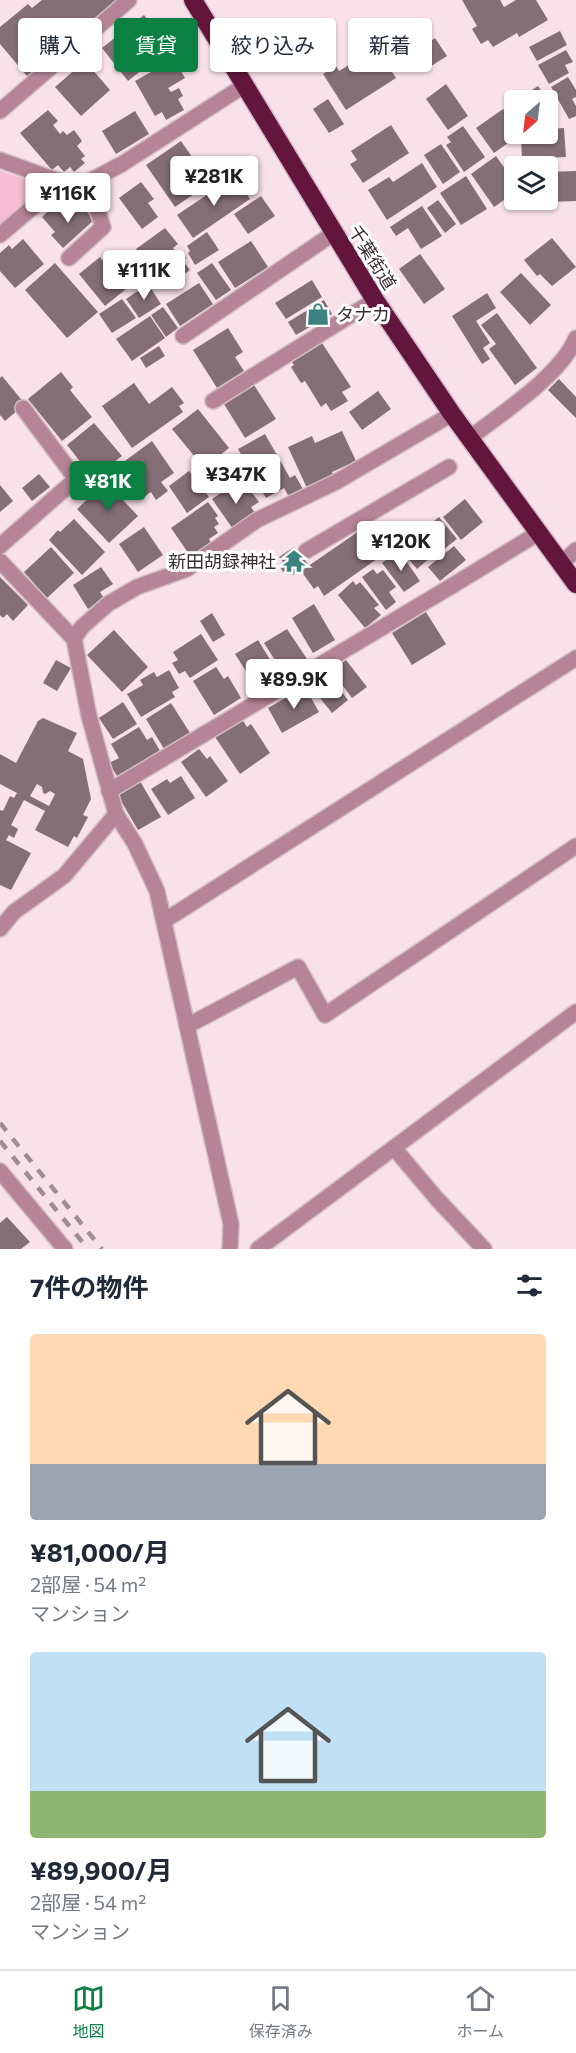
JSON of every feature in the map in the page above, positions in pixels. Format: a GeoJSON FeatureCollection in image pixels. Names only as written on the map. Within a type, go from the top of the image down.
{"type":"FeatureCollection","features":[{"type":"Feature","properties":{"kind":"highway","name":"千葉街道"},"geometry":{"type":"LineString","coordinates":[[193,0],[375,300],[452,414],[576,584]]}},
{"type":"Feature","properties":{"kind":"street"},"geometry":{"type":"LineString","coordinates":[[0,111],[129,0]]}},
{"type":"Feature","properties":{"kind":"street"},"geometry":{"type":"LineString","coordinates":[[0,160],[62,182],[88,182],[122,164],[244,85]]}},
{"type":"Feature","properties":{"kind":"street"},"geometry":{"type":"LineString","coordinates":[[0,234],[62,182]]}},
{"type":"Feature","properties":{"kind":"street"},"geometry":{"type":"LineString","coordinates":[[69,258],[103,227],[88,182]]}},
{"type":"Feature","properties":{"kind":"street"},"geometry":{"type":"LineString","coordinates":[[183,336],[334,233]]}},
{"type":"Feature","properties":{"kind":"street"},"geometry":{"type":"LineString","coordinates":[[213,401],[375,300]]}},
{"type":"Feature","properties":{"kind":"street"},"geometry":{"type":"LineString","coordinates":[[470,438],[541,382],[572,348],[576,338]]}},
{"type":"Feature","properties":{"kind":"street"},"geometry":{"type":"LineString","coordinates":[[0,546],[76,479],[23,408]]}},
{"type":"Feature","properties":{"kind":"street"},"geometry":{"type":"LineString","coordinates":[[74,639],[82,627],[137,587],[188,568],[257,520],[336,482],[452,414]]}},
{"type":"Feature","properties":{"kind":"street"},"geometry":{"type":"LineString","coordinates":[[306,551],[449,467]]}},
{"type":"Feature","properties":{"kind":"street"},"geometry":{"type":"LineString","coordinates":[[109,791],[540,532]]}},
{"type":"Feature","properties":{"kind":"street"},"geometry":{"type":"LineString","coordinates":[[562,563],[576,550]]}},
{"type":"Feature","properties":{"kind":"street"},"geometry":{"type":"LineString","coordinates":[[0,561],[74,639],[89,716],[116,814],[135,844],[157,891],[231,1224],[230,1249]]}},
{"type":"Feature","properties":{"kind":"street"},"geometry":{"type":"LineString","coordinates":[[164,921],[576,658]]}},
{"type":"Feature","properties":{"kind":"street"},"geometry":{"type":"LineString","coordinates":[[0,929],[14,912],[64,876],[116,814]]}},
{"type":"Feature","properties":{"kind":"street"},"geometry":{"type":"LineString","coordinates":[[187,1026],[298,967],[325,1015],[576,846]]}},
{"type":"Feature","properties":{"kind":"street"},"geometry":{"type":"LineString","coordinates":[[258,1249],[576,1012]]}},
{"type":"Feature","properties":{"kind":"street"},"geometry":{"type":"LineString","coordinates":[[394,1148],[436,1199],[484,1249]]}},
{"type":"Feature","properties":{"kind":"street"},"geometry":{"type":"LineString","coordinates":[[0,1171],[65,1249]]}},
{"type":"Feature","properties":{"kind":"shaded area"},"geometry":{"type":"Polygon","coordinates":[[[0,171],[29,180],[32,193],[24,205],[0,226],[0,171]]]}},
{"type":"Feature","properties":{"kind":"building"},"geometry":{"type":"Polygon","coordinates":[[[42,0],[117,0],[96,18],[18,18],[18,65],[0,44],[0,27],[28,4],[32,8],[42,0]]]}},
{"type":"Feature","properties":{"kind":"building"},"geometry":{"type":"Polygon","coordinates":[[[462,0],[500,0],[504,7],[516,0],[536,0],[548,20],[519,37],[517,33],[493,47],[488,40],[481,44],[472,29],[477,26],[462,0]]]}},
{"type":"Feature","properties":{"kind":"building"},"geometry":{"type":"Polygon","coordinates":[[[560,31],[567,45],[537,61],[529,47],[560,31]]]}},
{"type":"Feature","properties":{"kind":"building"},"geometry":{"type":"Polygon","coordinates":[[[435,38],[447,56],[432,66],[432,40],[435,38]]]}},
{"type":"Feature","properties":{"kind":"building"},"geometry":{"type":"Polygon","coordinates":[[[114,39],[114,63],[102,48],[114,39]]]}},
{"type":"Feature","properties":{"kind":"building"},"geometry":{"type":"Polygon","coordinates":[[[566,50],[573,62],[565,65],[569,73],[549,84],[538,65],[566,50]]]}},
{"type":"Feature","properties":{"kind":"building"},"geometry":{"type":"Polygon","coordinates":[[[336,66],[339,71],[348,66],[348,72],[392,72],[396,78],[346,110],[323,74],[336,72],[336,66]]]}},
{"type":"Feature","properties":{"kind":"building"},"geometry":{"type":"Polygon","coordinates":[[[72,72],[94,72],[110,90],[81,116],[55,87],[72,72]]]}},
{"type":"Feature","properties":{"kind":"building"},"geometry":{"type":"Polygon","coordinates":[[[121,72],[139,72],[128,81],[121,72]]]}},
{"type":"Feature","properties":{"kind":"building"},"geometry":{"type":"Polygon","coordinates":[[[151,72],[182,72],[185,78],[168,88],[171,92],[179,88],[183,96],[178,99],[184,110],[166,120],[162,112],[155,116],[135,81],[151,72]]]}},
{"type":"Feature","properties":{"kind":"building"},"geometry":{"type":"Polygon","coordinates":[[[568,77],[576,90],[576,97],[572,99],[576,106],[576,116],[569,119],[558,99],[558,90],[553,90],[551,87],[568,77]]]}},
{"type":"Feature","properties":{"kind":"building"},"geometry":{"type":"Polygon","coordinates":[[[446,84],[468,116],[448,130],[426,99],[446,84]]]}},
{"type":"Feature","properties":{"kind":"building"},"geometry":{"type":"Polygon","coordinates":[[[328,99],[344,124],[329,133],[313,109],[328,99]]]}},
{"type":"Feature","properties":{"kind":"building"},"geometry":{"type":"Polygon","coordinates":[[[503,109],[504,144],[507,144],[494,153],[476,128],[503,109]]]}},
{"type":"Feature","properties":{"kind":"building"},"geometry":{"type":"Polygon","coordinates":[[[48,110],[58,121],[53,125],[60,134],[63,131],[67,135],[74,130],[82,141],[77,146],[85,156],[81,159],[85,163],[74,172],[70,167],[64,172],[58,165],[52,170],[20,133],[48,110]]]}},
{"type":"Feature","properties":{"kind":"building"},"geometry":{"type":"Polygon","coordinates":[[[135,111],[149,134],[116,154],[102,131],[135,111]]]}},
{"type":"Feature","properties":{"kind":"building"},"geometry":{"type":"Polygon","coordinates":[[[391,125],[409,153],[363,183],[350,164],[357,160],[351,151],[391,125]]]}},
{"type":"Feature","properties":{"kind":"building"},"geometry":{"type":"Polygon","coordinates":[[[463,126],[485,157],[464,172],[446,145],[451,142],[447,137],[463,126]]]}},
{"type":"Feature","properties":{"kind":"building"},"geometry":{"type":"Polygon","coordinates":[[[558,128],[564,128],[566,157],[522,156],[521,144],[558,144],[558,128]]]}},
{"type":"Feature","properties":{"kind":"building"},"geometry":{"type":"Polygon","coordinates":[[[181,141],[210,183],[175,207],[146,165],[181,141]]]}},
{"type":"Feature","properties":{"kind":"building"},"geometry":{"type":"Polygon","coordinates":[[[441,144],[460,172],[443,184],[424,155],[441,144]]]}},
{"type":"Feature","properties":{"kind":"building"},"geometry":{"type":"Polygon","coordinates":[[[496,156],[504,168],[504,200],[494,207],[471,174],[496,156]]]}},
{"type":"Feature","properties":{"kind":"building"},"geometry":{"type":"Polygon","coordinates":[[[422,163],[437,187],[387,220],[368,190],[389,177],[393,182],[422,163]]]}},
{"type":"Feature","properties":{"kind":"building"},"geometry":{"type":"Polygon","coordinates":[[[576,171],[576,201],[558,202],[558,172],[576,171]]]}},
{"type":"Feature","properties":{"kind":"building"},"geometry":{"type":"Polygon","coordinates":[[[235,176],[250,199],[193,238],[177,215],[235,176]]]}},
{"type":"Feature","properties":{"kind":"building"},"geometry":{"type":"Polygon","coordinates":[[[466,176],[487,209],[461,225],[440,193],[466,176]]]}},
{"type":"Feature","properties":{"kind":"building"},"geometry":{"type":"Polygon","coordinates":[[[141,182],[154,199],[148,203],[158,217],[142,229],[119,198],[141,182]]]}},
{"type":"Feature","properties":{"kind":"building"},"geometry":{"type":"Polygon","coordinates":[[[261,196],[275,216],[248,234],[234,214],[261,196]]]}},
{"type":"Feature","properties":{"kind":"building"},"geometry":{"type":"Polygon","coordinates":[[[438,200],[456,224],[445,233],[427,208],[438,200]]]}},
{"type":"Feature","properties":{"kind":"building"},"geometry":{"type":"Polygon","coordinates":[[[79,203],[94,220],[63,248],[51,235],[55,232],[42,217],[55,205],[64,217],[79,203]]]}},
{"type":"Feature","properties":{"kind":"building"},"geometry":{"type":"Polygon","coordinates":[[[422,206],[442,236],[421,249],[408,228],[396,236],[390,227],[422,206]]]}},
{"type":"Feature","properties":{"kind":"building"},"geometry":{"type":"Polygon","coordinates":[[[165,228],[178,244],[173,248],[176,253],[151,270],[136,249],[165,228]]]}},
{"type":"Feature","properties":{"kind":"building"},"geometry":{"type":"Polygon","coordinates":[[[207,232],[219,250],[195,265],[187,246],[207,232]]]}},
{"type":"Feature","properties":{"kind":"building"},"geometry":{"type":"Polygon","coordinates":[[[552,238],[576,267],[552,286],[540,274],[537,276],[524,260],[552,238]]]}},
{"type":"Feature","properties":{"kind":"building"},"geometry":{"type":"Polygon","coordinates":[[[23,239],[44,264],[15,288],[0,271],[0,253],[9,245],[12,249],[23,239]]]}},
{"type":"Feature","properties":{"kind":"building"},"geometry":{"type":"Polygon","coordinates":[[[251,241],[268,267],[235,288],[218,262],[251,241]]]}},
{"type":"Feature","properties":{"kind":"building"},"geometry":{"type":"Polygon","coordinates":[[[182,252],[186,258],[183,261],[190,270],[165,288],[154,271],[182,252]]]}},
{"type":"Feature","properties":{"kind":"building"},"geometry":{"type":"Polygon","coordinates":[[[420,254],[445,289],[424,304],[399,269],[420,254]]]}},
{"type":"Feature","properties":{"kind":"building"},"geometry":{"type":"Polygon","coordinates":[[[100,257],[107,266],[118,257],[137,280],[105,306],[79,274],[100,257]]]}},
{"type":"Feature","properties":{"kind":"building"},"geometry":{"type":"Polygon","coordinates":[[[55,263],[98,312],[67,338],[25,290],[55,263]]]}},
{"type":"Feature","properties":{"kind":"building"},"geometry":{"type":"Polygon","coordinates":[[[212,263],[231,290],[216,300],[197,273],[212,263]]]}},
{"type":"Feature","properties":{"kind":"building"},"geometry":{"type":"Polygon","coordinates":[[[521,273],[551,305],[530,325],[500,292],[521,273]]]}},
{"type":"Feature","properties":{"kind":"building"},"geometry":{"type":"Polygon","coordinates":[[[312,280],[322,297],[286,319],[275,303],[312,280]]]}},
{"type":"Feature","properties":{"kind":"building"},"geometry":{"type":"Polygon","coordinates":[[[199,283],[213,304],[180,326],[166,304],[199,283]]]}},
{"type":"Feature","properties":{"kind":"building"},"geometry":{"type":"Polygon","coordinates":[[[148,284],[161,304],[139,318],[126,299],[148,284]]]}},
{"type":"Feature","properties":{"kind":"building"},"geometry":{"type":"Polygon","coordinates":[[[487,293],[496,308],[476,321],[490,343],[483,348],[490,359],[482,364],[452,316],[487,293]]]}},
{"type":"Feature","properties":{"kind":"building"},"geometry":{"type":"Polygon","coordinates":[[[122,299],[136,318],[112,333],[99,314],[122,299]]]}},
{"type":"Feature","properties":{"kind":"building"},"geometry":{"type":"Polygon","coordinates":[[[324,300],[332,314],[296,335],[288,322],[324,300]]]}},
{"type":"Feature","properties":{"kind":"building"},"geometry":{"type":"Polygon","coordinates":[[[163,307],[178,328],[166,337],[151,315],[163,307]]]}},
{"type":"Feature","properties":{"kind":"building"},"geometry":{"type":"Polygon","coordinates":[[[497,313],[537,368],[515,385],[489,349],[496,344],[481,325],[497,313]]]}},
{"type":"Feature","properties":{"kind":"building"},"geometry":{"type":"Polygon","coordinates":[[[150,316],[165,338],[132,361],[116,339],[150,316]]]}},
{"type":"Feature","properties":{"kind":"building"},"geometry":{"type":"Polygon","coordinates":[[[228,328],[243,352],[235,357],[244,371],[217,388],[193,350],[228,328]]]}},
{"type":"Feature","properties":{"kind":"building"},"geometry":{"type":"Polygon","coordinates":[[[322,343],[351,387],[342,392],[348,401],[331,411],[326,403],[321,407],[305,381],[301,383],[291,367],[294,365],[292,362],[322,343]]]}},
{"type":"Feature","properties":{"kind":"building"},"geometry":{"type":"Polygon","coordinates":[[[159,346],[165,356],[146,368],[140,358],[159,346]]]}},
{"type":"Feature","properties":{"kind":"building"},"geometry":{"type":"Polygon","coordinates":[[[61,372],[73,387],[70,390],[92,417],[62,441],[28,399],[61,372]]]}},
{"type":"Feature","properties":{"kind":"building"},"geometry":{"type":"Polygon","coordinates":[[[2,376],[25,404],[5,421],[0,415],[0,378],[2,376]]]}},
{"type":"Feature","properties":{"kind":"building"},"geometry":{"type":"Polygon","coordinates":[[[559,379],[576,397],[576,418],[548,390],[559,379]]]}},
{"type":"Feature","properties":{"kind":"building"},"geometry":{"type":"Polygon","coordinates":[[[134,383],[149,404],[172,387],[184,403],[179,406],[183,412],[132,448],[102,406],[134,383]]]}},
{"type":"Feature","properties":{"kind":"building"},"geometry":{"type":"Polygon","coordinates":[[[254,385],[276,419],[245,438],[224,404],[254,385]]]}},
{"type":"Feature","properties":{"kind":"building"},"geometry":{"type":"Polygon","coordinates":[[[378,391],[391,409],[362,430],[349,412],[378,391]]]}},
{"type":"Feature","properties":{"kind":"building"},"geometry":{"type":"Polygon","coordinates":[[[198,409],[229,448],[204,468],[172,429],[198,409]]]}},
{"type":"Feature","properties":{"kind":"building"},"geometry":{"type":"Polygon","coordinates":[[[94,423],[122,456],[105,469],[101,465],[90,474],[67,445],[94,423]]]}},
{"type":"Feature","properties":{"kind":"building"},"geometry":{"type":"Polygon","coordinates":[[[342,431],[356,461],[332,472],[333,475],[307,488],[288,447],[312,436],[315,443],[342,431]]]}},
{"type":"Feature","properties":{"kind":"building"},"geometry":{"type":"Polygon","coordinates":[[[265,434],[290,478],[295,475],[303,489],[289,497],[284,488],[266,498],[238,449],[265,434]]]}},
{"type":"Feature","properties":{"kind":"building"},"geometry":{"type":"Polygon","coordinates":[[[152,441],[174,473],[161,482],[168,491],[156,500],[151,492],[141,499],[118,466],[152,441]]]}},
{"type":"Feature","properties":{"kind":"building"},"geometry":{"type":"Polygon","coordinates":[[[221,457],[228,466],[224,469],[233,482],[224,489],[207,467],[221,457]]]}},
{"type":"Feature","properties":{"kind":"building"},"geometry":{"type":"Polygon","coordinates":[[[205,469],[217,485],[209,492],[197,475],[205,469]]]}},
{"type":"Feature","properties":{"kind":"building"},"geometry":{"type":"Polygon","coordinates":[[[189,471],[209,497],[187,513],[169,486],[189,471]]]}},
{"type":"Feature","properties":{"kind":"building"},"geometry":{"type":"Polygon","coordinates":[[[39,474],[50,487],[32,501],[22,488],[39,474]]]}},
{"type":"Feature","properties":{"kind":"building"},"geometry":{"type":"Polygon","coordinates":[[[106,482],[138,516],[109,543],[77,509],[106,482]]]}},
{"type":"Feature","properties":{"kind":"building"},"geometry":{"type":"Polygon","coordinates":[[[0,485],[13,501],[0,512],[0,485]]]}},
{"type":"Feature","properties":{"kind":"building"},"geometry":{"type":"Polygon","coordinates":[[[231,486],[237,493],[247,486],[259,502],[251,507],[255,513],[233,529],[212,499],[231,486]]]}},
{"type":"Feature","properties":{"kind":"building"},"geometry":{"type":"Polygon","coordinates":[[[465,499],[483,522],[461,540],[443,517],[465,499]]]}},
{"type":"Feature","properties":{"kind":"building"},"geometry":{"type":"Polygon","coordinates":[[[208,502],[218,516],[215,518],[219,524],[214,527],[218,533],[209,539],[211,543],[191,557],[171,528],[208,502]]]}},
{"type":"Feature","properties":{"kind":"building"},"geometry":{"type":"Polygon","coordinates":[[[439,517],[457,539],[444,549],[426,527],[439,517]]]}},
{"type":"Feature","properties":{"kind":"building"},"geometry":{"type":"Polygon","coordinates":[[[74,519],[105,552],[82,575],[49,540],[58,530],[60,532],[74,519]]]}},
{"type":"Feature","properties":{"kind":"building"},"geometry":{"type":"Polygon","coordinates":[[[399,521],[411,536],[391,550],[380,536],[399,521]]]}},
{"type":"Feature","properties":{"kind":"building"},"geometry":{"type":"Polygon","coordinates":[[[144,527],[163,555],[138,572],[119,544],[144,527]]]}},
{"type":"Feature","properties":{"kind":"building"},"geometry":{"type":"Polygon","coordinates":[[[362,529],[375,547],[381,543],[387,552],[324,596],[318,586],[314,589],[301,571],[362,529]]]}},
{"type":"Feature","properties":{"kind":"building"},"geometry":{"type":"Polygon","coordinates":[[[422,534],[437,552],[417,569],[402,551],[422,534]]]}},
{"type":"Feature","properties":{"kind":"building"},"geometry":{"type":"Polygon","coordinates":[[[454,546],[466,560],[440,581],[428,567],[454,546]]]}},
{"type":"Feature","properties":{"kind":"building"},"geometry":{"type":"Polygon","coordinates":[[[51,547],[74,573],[47,598],[24,572],[51,547]]]}},
{"type":"Feature","properties":{"kind":"building"},"geometry":{"type":"Polygon","coordinates":[[[294,547],[297,551],[300,548],[308,564],[293,575],[289,568],[283,572],[279,565],[283,562],[279,557],[294,547]]]}},
{"type":"Feature","properties":{"kind":"building"},"geometry":{"type":"Polygon","coordinates":[[[399,551],[420,581],[404,592],[382,563],[399,551]]]}},
{"type":"Feature","properties":{"kind":"building"},"geometry":{"type":"Polygon","coordinates":[[[101,567],[113,584],[100,592],[104,598],[88,609],[73,585],[101,567]]]}},
{"type":"Feature","properties":{"kind":"building"},"geometry":{"type":"Polygon","coordinates":[[[373,569],[377,574],[383,570],[396,587],[389,592],[396,602],[386,610],[362,577],[373,569]]]}},
{"type":"Feature","properties":{"kind":"building"},"geometry":{"type":"Polygon","coordinates":[[[0,577],[28,605],[13,621],[7,614],[3,618],[0,615],[0,577]]]}},
{"type":"Feature","properties":{"kind":"building"},"geometry":{"type":"Polygon","coordinates":[[[353,581],[356,585],[360,582],[379,605],[374,608],[381,615],[365,628],[338,595],[353,581]]]}},
{"type":"Feature","properties":{"kind":"building"},"geometry":{"type":"Polygon","coordinates":[[[314,604],[335,640],[313,653],[292,618],[314,604]]]}},
{"type":"Feature","properties":{"kind":"building"},"geometry":{"type":"Polygon","coordinates":[[[426,612],[446,644],[412,665],[392,633],[426,612]]]}},
{"type":"Feature","properties":{"kind":"building"},"geometry":{"type":"Polygon","coordinates":[[[212,613],[225,635],[213,642],[200,621],[212,613]]]}},
{"type":"Feature","properties":{"kind":"building"},"geometry":{"type":"Polygon","coordinates":[[[287,629],[307,659],[284,674],[264,643],[287,629]]]}},
{"type":"Feature","properties":{"kind":"building"},"geometry":{"type":"Polygon","coordinates":[[[114,630],[148,667],[122,692],[87,655],[114,630]]]}},
{"type":"Feature","properties":{"kind":"building"},"geometry":{"type":"Polygon","coordinates":[[[201,634],[218,660],[190,678],[185,671],[179,674],[172,663],[178,660],[173,652],[201,634]]]}},
{"type":"Feature","properties":{"kind":"building"},"geometry":{"type":"Polygon","coordinates":[[[258,640],[282,679],[260,693],[235,654],[258,640]]]}},
{"type":"Feature","properties":{"kind":"building"},"geometry":{"type":"Polygon","coordinates":[[[56,660],[71,668],[57,691],[43,683],[56,660]]]}},
{"type":"Feature","properties":{"kind":"building"},"geometry":{"type":"Polygon","coordinates":[[[346,660],[367,687],[352,698],[332,671],[346,660]]]}},
{"type":"Feature","properties":{"kind":"building"},"geometry":{"type":"Polygon","coordinates":[[[216,667],[224,679],[228,676],[241,698],[214,715],[193,681],[216,667]]]}},
{"type":"Feature","properties":{"kind":"building"},"geometry":{"type":"Polygon","coordinates":[[[169,670],[179,688],[172,692],[175,697],[141,717],[127,694],[143,685],[140,680],[154,672],[157,677],[169,670]]]}},
{"type":"Feature","properties":{"kind":"building"},"geometry":{"type":"Polygon","coordinates":[[[322,675],[334,690],[338,687],[348,700],[332,713],[309,684],[322,675]]]}},
{"type":"Feature","properties":{"kind":"building"},"geometry":{"type":"Polygon","coordinates":[[[305,687],[319,712],[282,733],[268,708],[305,687]]]}},
{"type":"Feature","properties":{"kind":"building"},"geometry":{"type":"Polygon","coordinates":[[[123,702],[137,724],[113,739],[99,718],[123,702]]]}},
{"type":"Feature","properties":{"kind":"building"},"geometry":{"type":"Polygon","coordinates":[[[171,703],[190,733],[164,749],[146,719],[171,703]]]}},
{"type":"Feature","properties":{"kind":"building"},"geometry":{"type":"Polygon","coordinates":[[[43,718],[77,733],[68,751],[83,759],[91,799],[83,815],[88,817],[77,838],[74,836],[68,847],[35,830],[45,811],[24,800],[11,825],[18,829],[14,838],[9,835],[6,840],[31,853],[11,890],[0,885],[0,810],[3,811],[10,796],[14,798],[17,793],[0,784],[0,754],[16,763],[38,721],[43,718]],[[37,784],[30,796],[49,806],[55,794],[50,791],[43,793],[42,787],[37,784]]]}},
{"type":"Feature","properties":{"kind":"building"},"geometry":{"type":"Polygon","coordinates":[[[242,719],[247,727],[251,724],[270,753],[240,774],[215,737],[242,719]]]}},
{"type":"Feature","properties":{"kind":"building"},"geometry":{"type":"Polygon","coordinates":[[[139,727],[147,740],[152,737],[160,751],[117,776],[109,763],[119,758],[111,744],[139,727]]]}},
{"type":"Feature","properties":{"kind":"building"},"geometry":{"type":"Polygon","coordinates":[[[199,749],[207,759],[210,756],[228,781],[206,797],[181,762],[199,749]]]}},
{"type":"Feature","properties":{"kind":"building"},"geometry":{"type":"Polygon","coordinates":[[[181,776],[195,798],[168,815],[151,789],[167,779],[170,783],[181,776]]]}},
{"type":"Feature","properties":{"kind":"building"},"geometry":{"type":"Polygon","coordinates":[[[140,781],[161,817],[138,830],[117,794],[140,781]]]}},
{"type":"Feature","properties":{"kind":"building"},"geometry":{"type":"Polygon","coordinates":[[[7,1217],[30,1242],[21,1249],[0,1249],[0,1223],[7,1217]]]}},
{"type":"Feature","properties":{"kind":"railway"},"geometry":{"type":"LineString","coordinates":[[0,1123],[102,1249]]}},
{"type":"Feature","properties":{"kind":"railway"},"geometry":{"type":"LineString","coordinates":[[0,1141],[88,1249]]}},
{"type":"Feature","properties":{"kind":"place","name":"タナカ"},"geometry":{"type":"Point","coordinates":[318,314]}},
{"type":"Feature","properties":{"kind":"place","name":"新田胡録神社"},"geometry":{"type":"Point","coordinates":[294,561]}}]}
